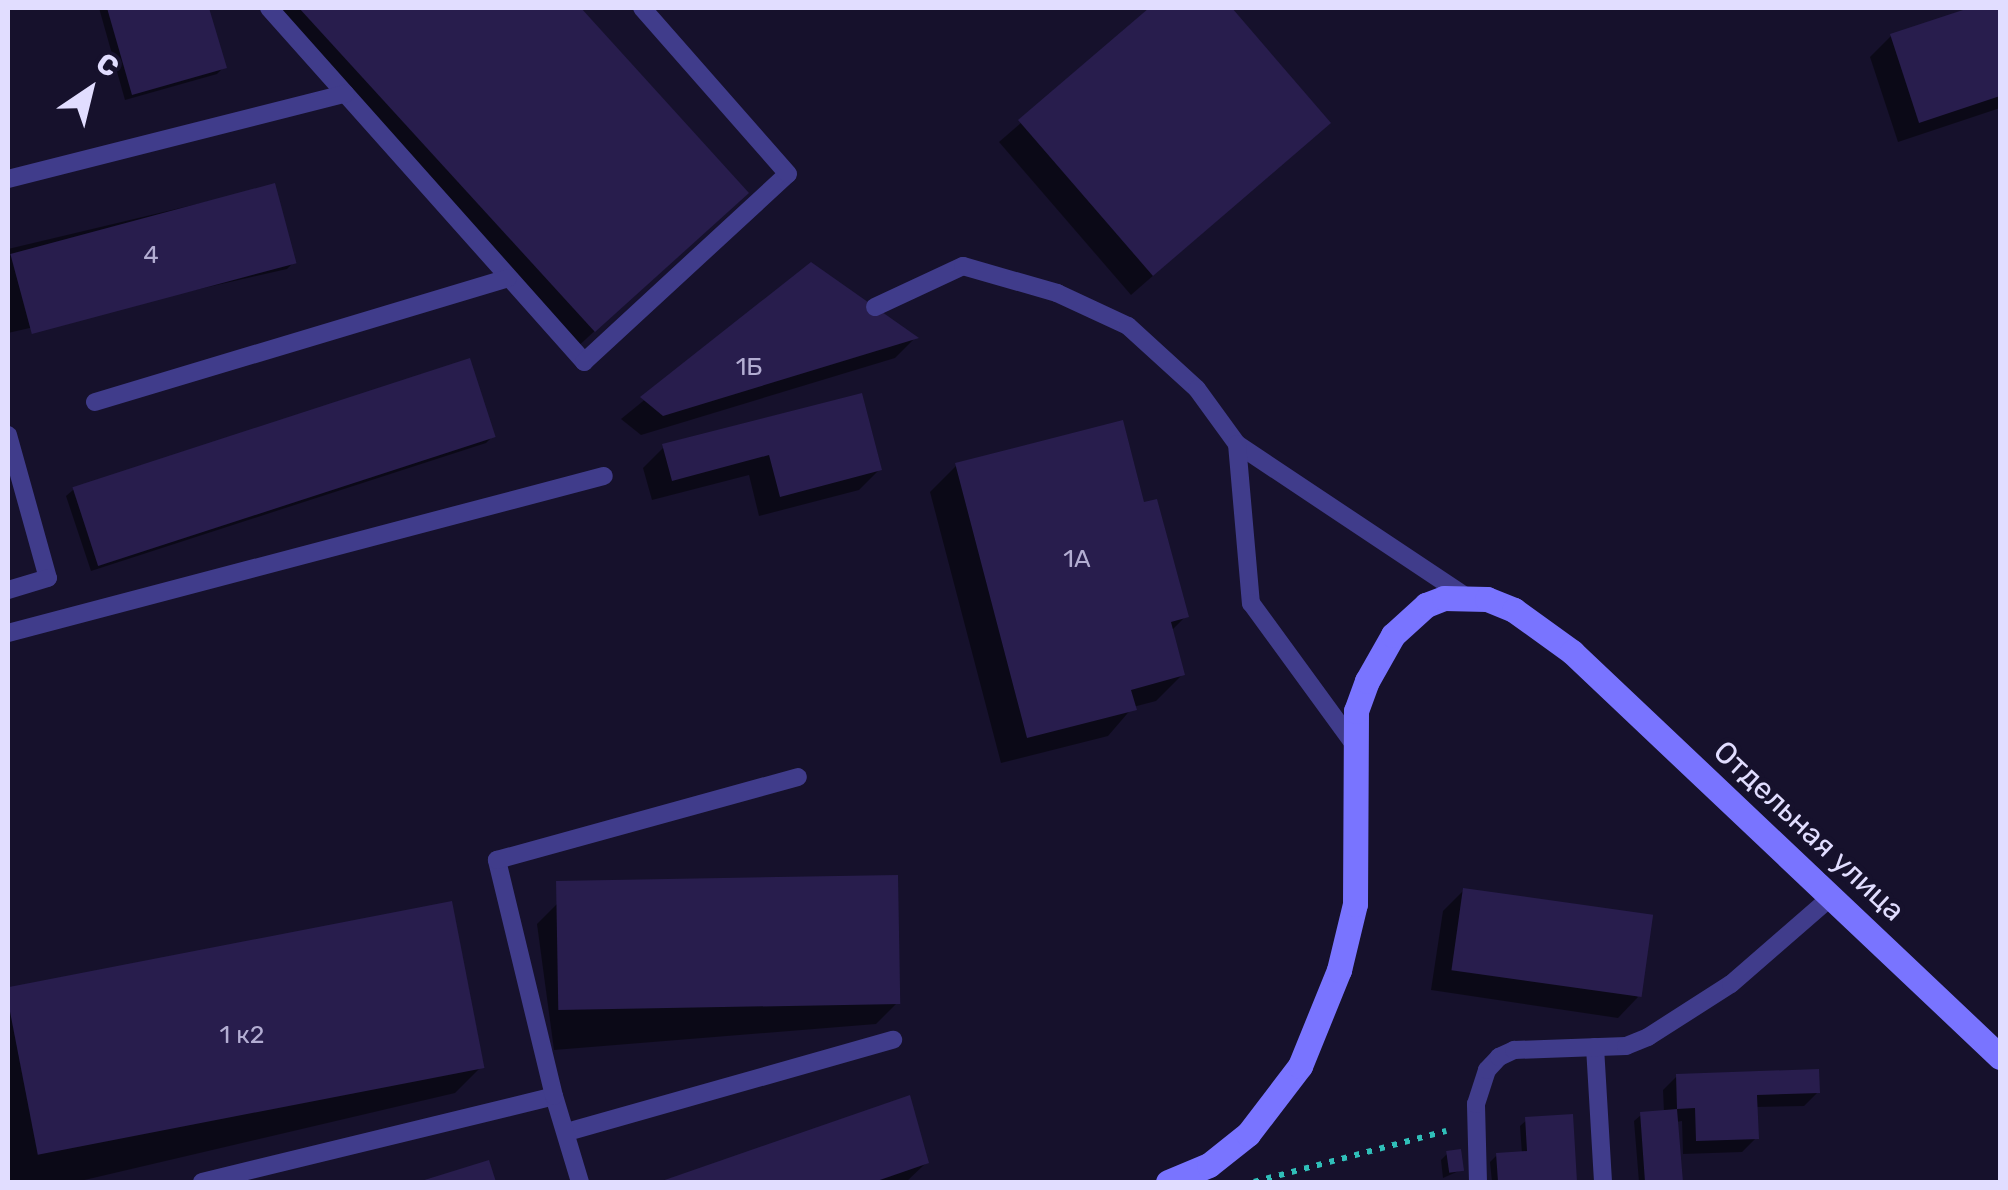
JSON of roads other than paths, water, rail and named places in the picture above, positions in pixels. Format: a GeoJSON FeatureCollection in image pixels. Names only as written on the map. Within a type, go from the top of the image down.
{"type":"FeatureCollection","features":[{"type":"Feature","properties":{"kind":"street","name":"Отдельная улица"},"geometry":{"type":"LineString","coordinates":[[1466,596],[1514,610],[1572,652],[2000,1057]]}},
{"type":"Feature","properties":{"kind":"street"},"geometry":{"type":"LineString","coordinates":[[1168,1182],[1210,1165],[1248,1134],[1300,1066],[1320,1023],[1355,904],[1358,850],[1353,743],[1367,681],[1394,635],[1426,605],[1466,596]]}},
{"type":"Feature","properties":{"kind":"lane"},"geometry":{"type":"LineString","coordinates":[[269,8],[584,362],[788,174],[642,8]]}},
{"type":"Feature","properties":{"kind":"lane"},"geometry":{"type":"LineString","coordinates":[[8,179],[345,94]]}},
{"type":"Feature","properties":{"kind":"lane"},"geometry":{"type":"LineString","coordinates":[[875,307],[962,266],[1057,293],[1128,326],[1197,389],[1237,444],[1466,596]]}},
{"type":"Feature","properties":{"kind":"lane"},"geometry":{"type":"LineString","coordinates":[[95,402],[508,278]]}},
{"type":"Feature","properties":{"kind":"lane"},"geometry":{"type":"LineString","coordinates":[[8,434],[48,578],[8,590]]}},
{"type":"Feature","properties":{"kind":"lane"},"geometry":{"type":"LineString","coordinates":[[1237,444],[1250,603],[1353,743]]}},
{"type":"Feature","properties":{"kind":"lane"},"geometry":{"type":"LineString","coordinates":[[8,633],[604,476]]}},
{"type":"Feature","properties":{"kind":"lane"},"geometry":{"type":"LineString","coordinates":[[580,1182],[554,1096],[497,860],[798,776]]}},
{"type":"Feature","properties":{"kind":"lane"},"geometry":{"type":"LineString","coordinates":[[1478,1182],[1474,1123],[1479,1086],[1499,1057],[1514,1050],[1626,1046],[1678,1021],[1730,984],[1831,897]]}},
{"type":"Feature","properties":{"kind":"lane"},"geometry":{"type":"LineString","coordinates":[[567,1132],[893,1040]]}},
{"type":"Feature","properties":{"kind":"lane"},"geometry":{"type":"LineString","coordinates":[[1595,1048],[1603,1182]]}},
{"type":"Feature","properties":{"kind":"lane"},"geometry":{"type":"LineString","coordinates":[[202,1182],[554,1096]]}}]}
